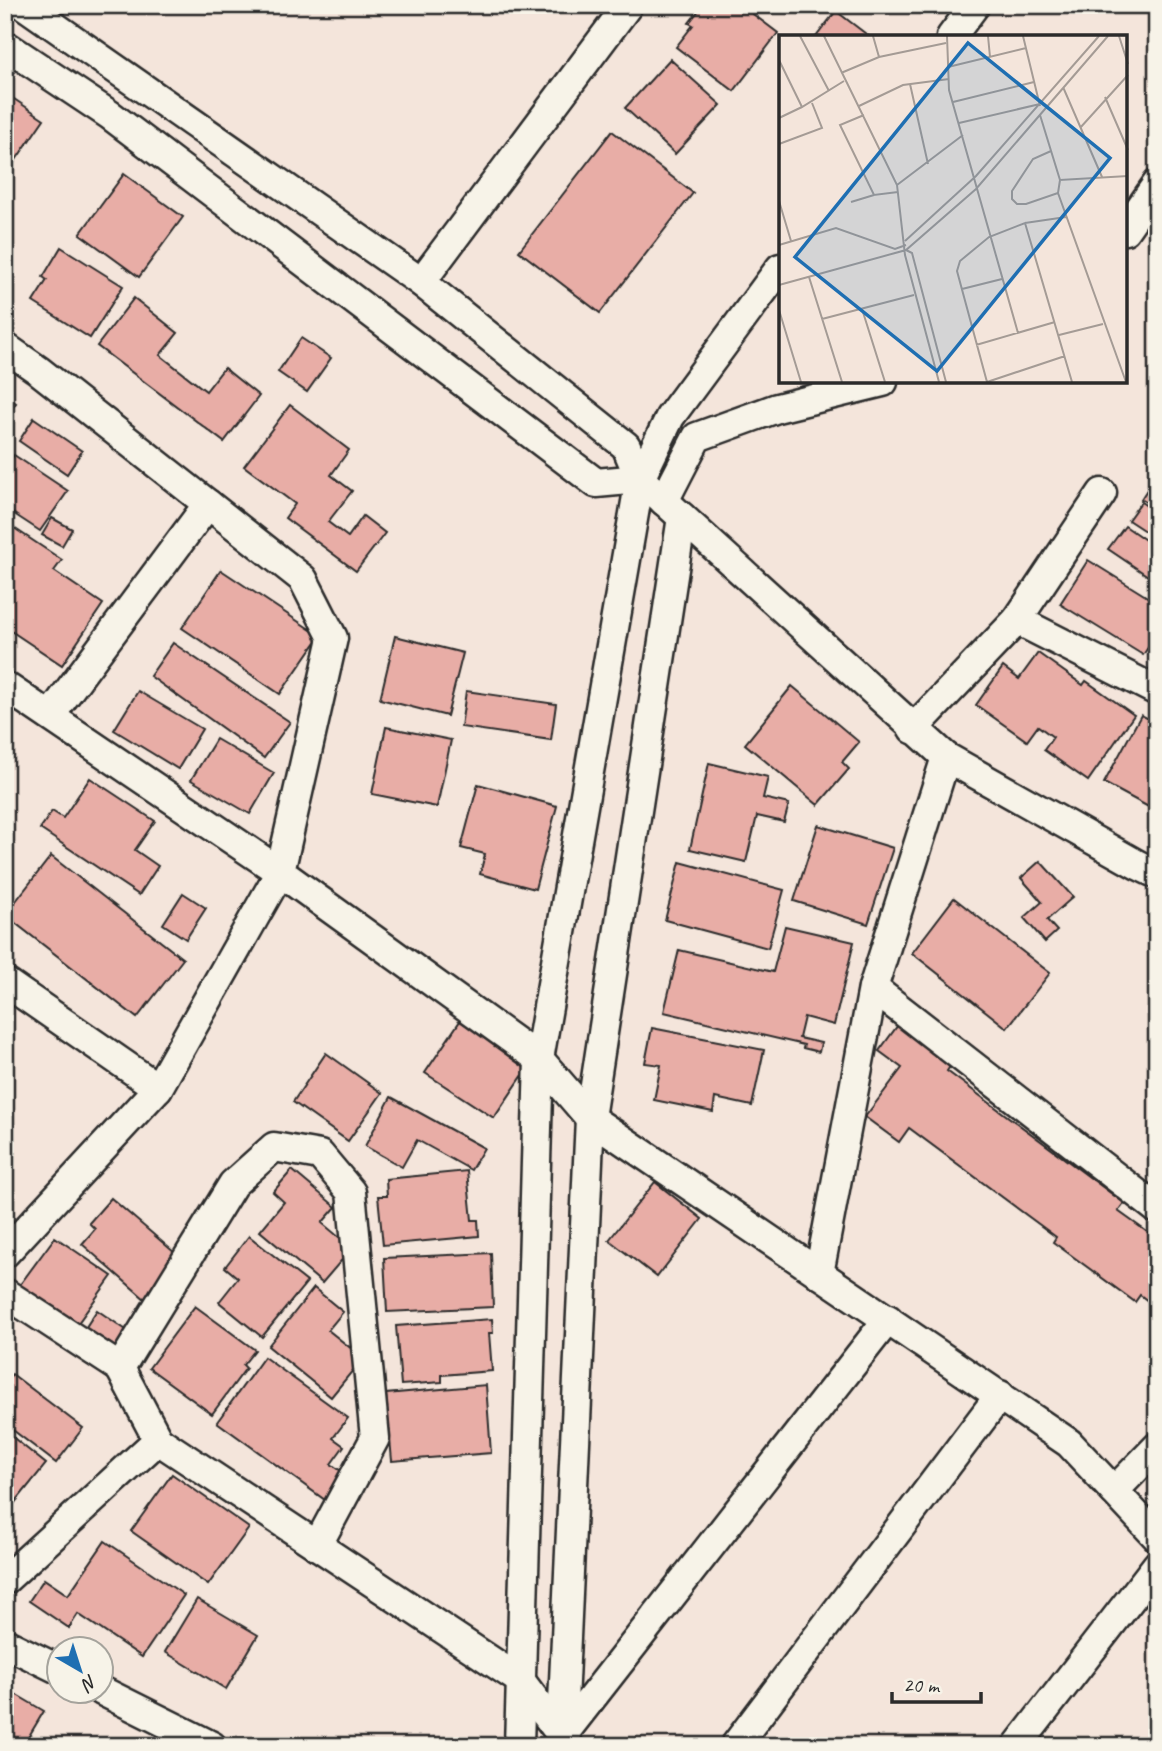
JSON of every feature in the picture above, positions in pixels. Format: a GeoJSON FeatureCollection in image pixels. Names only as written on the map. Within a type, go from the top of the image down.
{"type":"FeatureCollection","features":[{"type":"Feature","properties":{"kind":"street"},"geometry":{"type":"LineString","coordinates":[[23,5],[421,282],[626,446],[640,480],[946,757],[1157,874]]}},
{"type":"Feature","properties":{"kind":"street"},"geometry":{"type":"LineString","coordinates":[[952,35],[975,5]]}},
{"type":"Feature","properties":{"kind":"street"},"geometry":{"type":"LineString","coordinates":[[421,282],[626,6]]}},
{"type":"Feature","properties":{"kind":"street"},"geometry":{"type":"LineString","coordinates":[[5,45],[110,115],[596,484],[640,480]]}},
{"type":"Feature","properties":{"kind":"street"},"geometry":{"type":"LineString","coordinates":[[1127,227],[1157,184]]}},
{"type":"Feature","properties":{"kind":"street"},"geometry":{"type":"LineString","coordinates":[[519,1746],[538,1059],[640,480],[670,417],[779,269]]}},
{"type":"Feature","properties":{"kind":"street"},"geometry":{"type":"LineString","coordinates":[[5,347],[38,370],[303,579],[333,638],[280,872],[158,1088],[5,1253]]}},
{"type":"Feature","properties":{"kind":"street"},"geometry":{"type":"LineString","coordinates":[[566,1743],[590,1118],[673,509],[697,437],[777,408],[879,383]]}},
{"type":"Feature","properties":{"kind":"street"},"geometry":{"type":"LineString","coordinates":[[913,729],[1017,620],[1102,493]]}},
{"type":"Feature","properties":{"kind":"street"},"geometry":{"type":"LineString","coordinates":[[50,716],[208,504]]}},
{"type":"Feature","properties":{"kind":"street"},"geometry":{"type":"LineString","coordinates":[[1017,620],[1157,691]]}},
{"type":"Feature","properties":{"kind":"street"},"geometry":{"type":"LineString","coordinates":[[5,686],[280,872],[538,1059],[590,1118],[1069,1443],[1157,1537]]}},
{"type":"Feature","properties":{"kind":"street"},"geometry":{"type":"LineString","coordinates":[[818,1275],[873,988],[946,757]]}},
{"type":"Feature","properties":{"kind":"street"},"geometry":{"type":"LineString","coordinates":[[5,982],[158,1088]]}},
{"type":"Feature","properties":{"kind":"street"},"geometry":{"type":"LineString","coordinates":[[873,988],[1157,1209]]}},
{"type":"Feature","properties":{"kind":"street"},"geometry":{"type":"LineString","coordinates":[[120,1368],[233,1184],[274,1147],[320,1155],[351,1192],[375,1438],[317,1546]]}},
{"type":"Feature","properties":{"kind":"street"},"geometry":{"type":"LineString","coordinates":[[5,1293],[120,1368],[158,1440],[520,1680],[566,1743]]}},
{"type":"Feature","properties":{"kind":"street"},"geometry":{"type":"LineString","coordinates":[[566,1743],[888,1319]]}},
{"type":"Feature","properties":{"kind":"street"},"geometry":{"type":"LineString","coordinates":[[735,1746],[1000,1395]]}},
{"type":"Feature","properties":{"kind":"street"},"geometry":{"type":"LineString","coordinates":[[5,1580],[158,1440]]}},
{"type":"Feature","properties":{"kind":"street"},"geometry":{"type":"LineString","coordinates":[[1114,1491],[1157,1447]]}},
{"type":"Feature","properties":{"kind":"street"},"geometry":{"type":"LineString","coordinates":[[1017,1746],[1157,1564]]}},
{"type":"Feature","properties":{"kind":"street"},"geometry":{"type":"LineString","coordinates":[[5,1643],[46,1663]]}},
{"type":"Feature","properties":{"kind":"street"},"geometry":{"type":"LineString","coordinates":[[116,1698],[212,1746]]}},
{"type":"Feature","properties":{"kind":"building"},"geometry":{"type":"Polygon","coordinates":[[[703,5],[741,5],[778,33],[734,91],[676,47],[693,25],[689,23],[703,5]]]}},
{"type":"Feature","properties":{"kind":"building"},"geometry":{"type":"Polygon","coordinates":[[[836,11],[867,35],[818,35],[836,11]]]}},
{"type":"Feature","properties":{"kind":"building"},"geometry":{"type":"Polygon","coordinates":[[[670,59],[721,105],[675,154],[625,108],[670,59]]]}},
{"type":"Feature","properties":{"kind":"building"},"geometry":{"type":"Polygon","coordinates":[[[5,93],[44,119],[9,170],[5,168],[5,93]]]}},
{"type":"Feature","properties":{"kind":"building"},"geometry":{"type":"Polygon","coordinates":[[[612,131],[693,193],[600,313],[519,251],[612,131]]]}},
{"type":"Feature","properties":{"kind":"building"},"geometry":{"type":"Polygon","coordinates":[[[124,174],[183,217],[139,277],[80,234],[124,174]]]}},
{"type":"Feature","properties":{"kind":"building"},"geometry":{"type":"Polygon","coordinates":[[[61,247],[123,286],[90,338],[33,302],[47,280],[43,277],[61,247]]]}},
{"type":"Feature","properties":{"kind":"building"},"geometry":{"type":"Polygon","coordinates":[[[134,298],[178,333],[160,355],[206,391],[224,368],[259,396],[224,442],[97,346],[134,298]]]}},
{"type":"Feature","properties":{"kind":"building"},"geometry":{"type":"Polygon","coordinates":[[[301,338],[331,358],[307,392],[278,372],[301,338]]]}},
{"type":"Feature","properties":{"kind":"building"},"geometry":{"type":"Polygon","coordinates":[[[5,395],[16,403],[5,418],[5,395]]]}},
{"type":"Feature","properties":{"kind":"building"},"geometry":{"type":"Polygon","coordinates":[[[290,405],[349,450],[331,475],[352,491],[328,522],[348,537],[363,516],[385,533],[356,571],[285,518],[295,504],[244,466],[290,405]]]}},
{"type":"Feature","properties":{"kind":"building"},"geometry":{"type":"Polygon","coordinates":[[[34,418],[82,451],[67,474],[19,441],[34,418]]]}},
{"type":"Feature","properties":{"kind":"building"},"geometry":{"type":"Polygon","coordinates":[[[14,455],[68,491],[40,531],[5,508],[5,468],[14,455]]]}},
{"type":"Feature","properties":{"kind":"building"},"geometry":{"type":"Polygon","coordinates":[[[1157,474],[1157,509],[1141,499],[1157,474]]]}},
{"type":"Feature","properties":{"kind":"building"},"geometry":{"type":"Polygon","coordinates":[[[1141,502],[1157,513],[1157,539],[1128,520],[1141,502]]]}},
{"type":"Feature","properties":{"kind":"building"},"geometry":{"type":"Polygon","coordinates":[[[52,518],[72,529],[62,546],[42,535],[52,518]]]}},
{"type":"Feature","properties":{"kind":"building"},"geometry":{"type":"Polygon","coordinates":[[[5,522],[62,560],[54,571],[103,604],[62,665],[5,627],[5,522]]]}},
{"type":"Feature","properties":{"kind":"building"},"geometry":{"type":"Polygon","coordinates":[[[1125,526],[1157,548],[1157,562],[1154,566],[1157,567],[1157,582],[1108,549],[1125,526]]]}},
{"type":"Feature","properties":{"kind":"building"},"geometry":{"type":"Polygon","coordinates":[[[1088,560],[1157,603],[1157,634],[1143,655],[1060,604],[1088,560]]]}},
{"type":"Feature","properties":{"kind":"building"},"geometry":{"type":"Polygon","coordinates":[[[221,570],[320,636],[280,694],[182,628],[221,570]]]}},
{"type":"Feature","properties":{"kind":"building"},"geometry":{"type":"Polygon","coordinates":[[[395,636],[463,653],[447,716],[380,699],[395,636]]]}},
{"type":"Feature","properties":{"kind":"building"},"geometry":{"type":"Polygon","coordinates":[[[173,643],[290,722],[264,758],[150,676],[173,643]]]}},
{"type":"Feature","properties":{"kind":"building"},"geometry":{"type":"Polygon","coordinates":[[[1038,653],[1083,685],[1086,681],[1134,715],[1088,781],[1044,750],[1053,737],[1038,726],[1027,741],[976,705],[1003,667],[1019,679],[1038,653]]]}},
{"type":"Feature","properties":{"kind":"building"},"geometry":{"type":"Polygon","coordinates":[[[792,686],[859,742],[842,762],[849,769],[818,805],[745,744],[792,686]]]}},
{"type":"Feature","properties":{"kind":"building"},"geometry":{"type":"Polygon","coordinates":[[[138,691],[202,729],[178,769],[114,730],[138,691]]]}},
{"type":"Feature","properties":{"kind":"building"},"geometry":{"type":"Polygon","coordinates":[[[466,691],[556,704],[551,740],[461,727],[466,691]]]}},
{"type":"Feature","properties":{"kind":"building"},"geometry":{"type":"Polygon","coordinates":[[[1141,715],[1157,723],[1156,811],[1104,783],[1141,715]]]}},
{"type":"Feature","properties":{"kind":"building"},"geometry":{"type":"Polygon","coordinates":[[[386,727],[451,740],[437,807],[372,794],[386,727]]]}},
{"type":"Feature","properties":{"kind":"building"},"geometry":{"type":"Polygon","coordinates":[[[216,739],[274,773],[250,814],[191,780],[216,739]]]}},
{"type":"Feature","properties":{"kind":"building"},"geometry":{"type":"Polygon","coordinates":[[[709,763],[768,777],[763,798],[789,804],[784,822],[757,816],[746,862],[690,849],[709,763]]]}},
{"type":"Feature","properties":{"kind":"building"},"geometry":{"type":"Polygon","coordinates":[[[90,778],[155,821],[135,850],[158,866],[139,895],[40,829],[52,811],[63,818],[90,778]]]}},
{"type":"Feature","properties":{"kind":"building"},"geometry":{"type":"Polygon","coordinates":[[[478,784],[557,806],[535,889],[480,874],[485,854],[461,848],[478,784]]]}},
{"type":"Feature","properties":{"kind":"building"},"geometry":{"type":"Polygon","coordinates":[[[818,825],[893,848],[868,924],[794,901],[818,825]]]}},
{"type":"Feature","properties":{"kind":"building"},"geometry":{"type":"Polygon","coordinates":[[[51,856],[183,959],[137,1018],[5,915],[51,856]]]}},
{"type":"Feature","properties":{"kind":"building"},"geometry":{"type":"Polygon","coordinates":[[[1040,861],[1073,897],[1047,920],[1057,931],[1045,942],[1024,918],[1042,902],[1021,878],[1040,861]]]}},
{"type":"Feature","properties":{"kind":"building"},"geometry":{"type":"Polygon","coordinates":[[[680,862],[784,890],[768,948],[665,920],[680,862]]]}},
{"type":"Feature","properties":{"kind":"building"},"geometry":{"type":"Polygon","coordinates":[[[183,893],[206,908],[186,939],[163,924],[183,893]]]}},
{"type":"Feature","properties":{"kind":"building"},"geometry":{"type":"Polygon","coordinates":[[[954,898],[1050,973],[1007,1028],[912,953],[954,898]]]}},
{"type":"Feature","properties":{"kind":"building"},"geometry":{"type":"Polygon","coordinates":[[[785,926],[854,942],[834,1025],[804,1017],[799,1038],[821,1043],[819,1052],[803,1048],[804,1045],[664,1012],[679,950],[773,972],[785,926]]]}},
{"type":"Feature","properties":{"kind":"building"},"geometry":{"type":"Polygon","coordinates":[[[460,1021],[529,1066],[494,1118],[425,1073],[460,1021]]]}},
{"type":"Feature","properties":{"kind":"building"},"geometry":{"type":"Polygon","coordinates":[[[898,1025],[951,1065],[947,1071],[1124,1203],[1118,1211],[1157,1239],[1157,1308],[1140,1295],[1135,1302],[1053,1242],[1056,1237],[909,1128],[899,1142],[865,1117],[902,1068],[879,1051],[898,1025]]]}},
{"type":"Feature","properties":{"kind":"building"},"geometry":{"type":"Polygon","coordinates":[[[652,1028],[764,1050],[752,1106],[715,1098],[713,1112],[654,1100],[661,1065],[645,1063],[652,1028]]]}},
{"type":"Feature","properties":{"kind":"building"},"geometry":{"type":"Polygon","coordinates":[[[326,1053],[382,1093],[348,1141],[293,1102],[326,1053]]]}},
{"type":"Feature","properties":{"kind":"building"},"geometry":{"type":"Polygon","coordinates":[[[391,1097],[484,1148],[471,1170],[417,1140],[402,1167],[365,1146],[391,1097]]]}},
{"type":"Feature","properties":{"kind":"building"},"geometry":{"type":"Polygon","coordinates":[[[292,1170],[336,1207],[322,1223],[352,1248],[322,1283],[260,1231],[284,1202],[273,1192],[292,1170]]]}},
{"type":"Feature","properties":{"kind":"building"},"geometry":{"type":"Polygon","coordinates":[[[467,1171],[472,1220],[478,1220],[479,1236],[383,1245],[378,1196],[387,1196],[386,1179],[467,1171]]]}},
{"type":"Feature","properties":{"kind":"building"},"geometry":{"type":"Polygon","coordinates":[[[655,1182],[702,1219],[657,1277],[609,1240],[655,1182]]]}},
{"type":"Feature","properties":{"kind":"building"},"geometry":{"type":"Polygon","coordinates":[[[111,1198],[182,1259],[146,1300],[82,1244],[95,1229],[89,1223],[111,1198]]]}},
{"type":"Feature","properties":{"kind":"building"},"geometry":{"type":"Polygon","coordinates":[[[249,1236],[307,1282],[262,1337],[219,1302],[238,1278],[225,1267],[249,1236]]]}},
{"type":"Feature","properties":{"kind":"building"},"geometry":{"type":"Polygon","coordinates":[[[55,1237],[112,1276],[75,1327],[19,1286],[55,1237]]]}},
{"type":"Feature","properties":{"kind":"building"},"geometry":{"type":"Polygon","coordinates":[[[491,1253],[493,1307],[387,1312],[384,1258],[491,1253]]]}},
{"type":"Feature","properties":{"kind":"building"},"geometry":{"type":"Polygon","coordinates":[[[314,1288],[343,1312],[328,1330],[363,1358],[331,1397],[268,1346],[314,1288]]]}},
{"type":"Feature","properties":{"kind":"building"},"geometry":{"type":"Polygon","coordinates":[[[195,1306],[255,1350],[243,1365],[246,1368],[212,1414],[149,1368],[195,1306]]]}},
{"type":"Feature","properties":{"kind":"building"},"geometry":{"type":"Polygon","coordinates":[[[97,1310],[135,1336],[122,1356],[84,1330],[97,1310]]]}},
{"type":"Feature","properties":{"kind":"building"},"geometry":{"type":"Polygon","coordinates":[[[492,1319],[493,1333],[489,1333],[492,1371],[442,1375],[442,1382],[401,1385],[396,1326],[492,1319]]]}},
{"type":"Feature","properties":{"kind":"building"},"geometry":{"type":"Polygon","coordinates":[[[264,1357],[348,1418],[333,1438],[344,1446],[331,1464],[344,1473],[325,1500],[217,1422],[264,1357]]]}},
{"type":"Feature","properties":{"kind":"building"},"geometry":{"type":"Polygon","coordinates":[[[12,1374],[83,1428],[56,1463],[5,1424],[5,1382],[12,1374]]]}},
{"type":"Feature","properties":{"kind":"building"},"geometry":{"type":"Polygon","coordinates":[[[486,1385],[491,1453],[392,1461],[386,1394],[486,1385]]]}},
{"type":"Feature","properties":{"kind":"building"},"geometry":{"type":"Polygon","coordinates":[[[5,1431],[46,1464],[13,1505],[5,1498],[5,1431]]]}},
{"type":"Feature","properties":{"kind":"building"},"geometry":{"type":"Polygon","coordinates":[[[172,1474],[249,1528],[208,1585],[131,1531],[172,1474]]]}},
{"type":"Feature","properties":{"kind":"building"},"geometry":{"type":"Polygon","coordinates":[[[105,1541],[184,1595],[142,1657],[116,1640],[116,1636],[111,1636],[78,1614],[69,1628],[29,1601],[44,1579],[68,1595],[105,1541]]]}},
{"type":"Feature","properties":{"kind":"building"},"geometry":{"type":"Polygon","coordinates":[[[197,1599],[258,1635],[226,1689],[165,1652],[197,1599]]]}},
{"type":"Feature","properties":{"kind":"building"},"geometry":{"type":"Polygon","coordinates":[[[5,1688],[44,1711],[23,1746],[5,1746],[5,1688]]]}}]}
